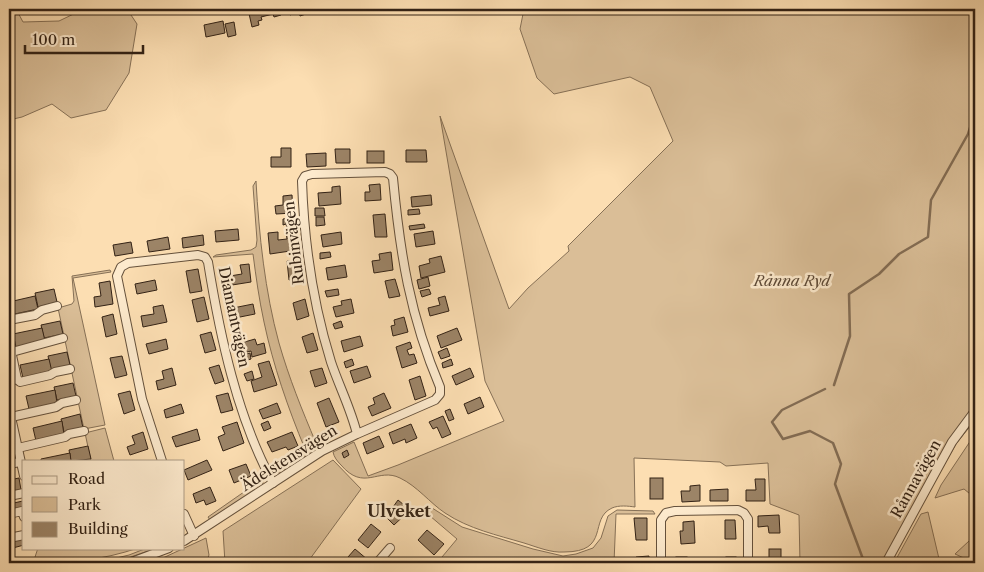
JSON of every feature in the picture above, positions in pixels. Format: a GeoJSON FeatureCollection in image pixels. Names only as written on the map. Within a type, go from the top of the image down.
{"type":"FeatureCollection","features":[{"type":"Feature","properties":{"kind":"street","name":"Rubinvägen"},"geometry":{"type":"LineString","coordinates":[[357,434],[331,361],[314,292],[303,208],[302,181],[305,176],[312,174],[385,172],[393,178],[401,254],[409,297],[425,349],[440,388],[440,394]]}},
{"type":"Feature","properties":{"kind":"street","name":"Diamantvägen"},"geometry":{"type":"LineString","coordinates":[[162,460],[142,399],[117,276],[121,267],[128,263],[198,255],[205,257],[208,262],[218,323],[232,375],[248,426],[273,483]]}},
{"type":"Feature","properties":{"kind":"street"},"geometry":{"type":"LineString","coordinates":[[9,320],[35,315],[42,310],[57,306]]}},
{"type":"Feature","properties":{"kind":"street"},"geometry":{"type":"LineString","coordinates":[[17,380],[10,347],[43,344],[63,338]]}},
{"type":"Feature","properties":{"kind":"street"},"geometry":{"type":"LineString","coordinates":[[9,381],[17,380],[20,382],[70,369]]}},
{"type":"Feature","properties":{"kind":"street","name":"Ädelstensvägen"},"geometry":{"type":"LineString","coordinates":[[185,540],[322,451],[435,400],[440,394]]}},
{"type":"Feature","properties":{"kind":"street"},"geometry":{"type":"LineString","coordinates":[[11,417],[56,407],[62,403],[76,400]]}},
{"type":"Feature","properties":{"kind":"street"},"geometry":{"type":"LineString","coordinates":[[9,408],[11,431],[18,448],[22,469]]}},
{"type":"Feature","properties":{"kind":"street","name":"Rånnavägen"},"geometry":{"type":"LineString","coordinates":[[886,563],[952,442],[975,410]]}},
{"type":"Feature","properties":{"kind":"street"},"geometry":{"type":"LineString","coordinates":[[18,448],[84,431]]}},
{"type":"Feature","properties":{"kind":"street"},"geometry":{"type":"LineString","coordinates":[[9,464],[20,462]]}},
{"type":"Feature","properties":{"kind":"street"},"geometry":{"type":"LineString","coordinates":[[9,496],[22,493]]}},
{"type":"Feature","properties":{"kind":"street"},"geometry":{"type":"LineString","coordinates":[[661,563],[661,520],[666,514],[675,511],[738,510],[744,513],[748,519],[748,563]]}},
{"type":"Feature","properties":{"kind":"street"},"geometry":{"type":"LineString","coordinates":[[9,514],[22,511]]}},
{"type":"Feature","properties":{"kind":"street"},"geometry":{"type":"LineString","coordinates":[[185,516],[194,536]]}},
{"type":"Feature","properties":{"kind":"street"},"geometry":{"type":"LineString","coordinates":[[9,538],[22,535]]}},
{"type":"Feature","properties":{"kind":"street"},"geometry":{"type":"LineString","coordinates":[[377,563],[390,548]]}},
{"type":"Feature","properties":{"kind":"street"},"geometry":{"type":"LineString","coordinates":[[129,563],[164,550]]}},
{"type":"Feature","properties":{"kind":"green space"},"geometry":{"type":"Polygon","coordinates":[[[9,9],[16,9],[23,22],[59,21],[84,9],[127,9],[137,24],[129,73],[106,110],[71,118],[52,104],[22,117],[9,120],[9,9]]]}},
{"type":"Feature","properties":{"kind":"green space","name":"Rånna Ryd"},"geometry":{"type":"Polygon","coordinates":[[[524,9],[975,9],[975,420],[956,444],[888,563],[800,563],[799,515],[770,504],[768,463],[726,466],[720,462],[634,458],[635,507],[621,506],[612,508],[605,513],[594,541],[588,547],[579,551],[554,552],[493,534],[454,519],[412,485],[400,478],[392,475],[371,478],[357,477],[349,473],[336,459],[333,452],[354,442],[368,476],[504,421],[485,381],[440,116],[509,309],[528,288],[569,251],[568,246],[673,141],[650,87],[630,77],[554,94],[537,78],[520,29],[524,9]]]}},
{"type":"Feature","properties":{"kind":"green space"},"geometry":{"type":"Polygon","coordinates":[[[256,181],[263,263],[274,324],[291,381],[316,443],[305,449],[276,370],[261,305],[253,254],[213,257],[251,250],[256,247],[253,186],[256,181]]]}},
{"type":"Feature","properties":{"kind":"green space"},"geometry":{"type":"Polygon","coordinates":[[[110,270],[111,272],[73,278],[105,425],[84,429],[58,308],[72,304],[74,301],[72,276],[110,270]]]}},
{"type":"Feature","properties":{"kind":"green space"},"geometry":{"type":"Polygon","coordinates":[[[105,428],[114,460],[91,460],[85,433],[105,428]]]}},
{"type":"Feature","properties":{"kind":"green space"},"geometry":{"type":"Polygon","coordinates":[[[975,434],[975,498],[964,489],[935,498],[941,485],[975,434]]]}},
{"type":"Feature","properties":{"kind":"green space"},"geometry":{"type":"Polygon","coordinates":[[[323,444],[323,446],[281,473],[276,473],[306,452],[323,444]]]}},
{"type":"Feature","properties":{"kind":"green space"},"geometry":{"type":"Polygon","coordinates":[[[333,460],[361,489],[307,563],[225,563],[223,531],[333,460]]]}},
{"type":"Feature","properties":{"kind":"green space"},"geometry":{"type":"Polygon","coordinates":[[[264,478],[262,486],[210,520],[208,517],[264,478]]]}},
{"type":"Feature","properties":{"kind":"green space"},"geometry":{"type":"Polygon","coordinates":[[[429,506],[462,527],[533,549],[563,556],[593,548],[601,538],[608,516],[617,510],[653,511],[655,514],[616,514],[614,563],[437,563],[457,539],[423,510],[429,506]]]}},
{"type":"Feature","properties":{"kind":"green space"},"geometry":{"type":"Polygon","coordinates":[[[928,512],[940,563],[894,563],[921,514],[928,512]]]}},
{"type":"Feature","properties":{"kind":"green space"},"geometry":{"type":"Polygon","coordinates":[[[206,538],[209,555],[206,563],[152,563],[180,550],[185,550],[185,548],[206,538]]]}},
{"type":"Feature","properties":{"kind":"green space"},"geometry":{"type":"Polygon","coordinates":[[[969,541],[975,548],[975,563],[955,554],[969,541]]]}},
{"type":"Feature","properties":{"kind":"green space"},"geometry":{"type":"Polygon","coordinates":[[[37,550],[131,550],[86,560],[33,563],[37,550]]]}},
{"type":"Feature","properties":{"kind":"green space"},"geometry":{"type":"Polygon","coordinates":[[[142,550],[151,550],[113,563],[95,563],[142,550]]]}},
{"type":"Feature","properties":{"kind":"building"},"geometry":{"type":"Polygon","coordinates":[[[25,9],[32,9],[33,12],[26,14],[25,9]]]}},
{"type":"Feature","properties":{"kind":"building"},"geometry":{"type":"Polygon","coordinates":[[[54,9],[69,9],[68,12],[54,9]]]}},
{"type":"Feature","properties":{"kind":"building"},"geometry":{"type":"Polygon","coordinates":[[[248,9],[280,9],[281,15],[274,17],[273,14],[261,17],[262,20],[258,21],[259,25],[252,27],[248,9]]]}},
{"type":"Feature","properties":{"kind":"building"},"geometry":{"type":"Polygon","coordinates":[[[289,9],[308,9],[309,13],[300,16],[299,12],[290,15],[289,9]]]}},
{"type":"Feature","properties":{"kind":"building"},"geometry":{"type":"Polygon","coordinates":[[[334,9],[349,9],[350,10],[334,13],[334,9]]]}},
{"type":"Feature","properties":{"kind":"building"},"geometry":{"type":"Polygon","coordinates":[[[223,21],[225,33],[206,37],[204,25],[223,21]]]}},
{"type":"Feature","properties":{"kind":"building"},"geometry":{"type":"Polygon","coordinates":[[[234,22],[236,35],[228,37],[225,24],[234,22]]]}},
{"type":"Feature","properties":{"kind":"building"},"geometry":{"type":"Polygon","coordinates":[[[281,148],[291,148],[291,167],[271,167],[271,157],[281,157],[281,148]]]}},
{"type":"Feature","properties":{"kind":"building"},"geometry":{"type":"Polygon","coordinates":[[[335,149],[350,149],[350,163],[336,163],[335,149]]]}},
{"type":"Feature","properties":{"kind":"building"},"geometry":{"type":"Polygon","coordinates":[[[406,150],[426,150],[427,162],[406,162],[406,150]]]}},
{"type":"Feature","properties":{"kind":"building"},"geometry":{"type":"Polygon","coordinates":[[[367,151],[384,151],[384,163],[367,163],[367,151]]]}},
{"type":"Feature","properties":{"kind":"building"},"geometry":{"type":"Polygon","coordinates":[[[326,153],[326,166],[307,167],[306,154],[326,153]]]}},
{"type":"Feature","properties":{"kind":"building"},"geometry":{"type":"Polygon","coordinates":[[[380,184],[381,200],[365,201],[365,192],[370,192],[369,185],[380,184]]]}},
{"type":"Feature","properties":{"kind":"building"},"geometry":{"type":"Polygon","coordinates":[[[340,186],[341,204],[319,206],[318,193],[332,192],[332,187],[340,186]]]}},
{"type":"Feature","properties":{"kind":"building"},"geometry":{"type":"Polygon","coordinates":[[[292,195],[293,213],[276,214],[275,206],[283,205],[283,196],[292,195]]]}},
{"type":"Feature","properties":{"kind":"building"},"geometry":{"type":"Polygon","coordinates":[[[431,195],[432,205],[412,207],[411,197],[431,195]]]}},
{"type":"Feature","properties":{"kind":"building"},"geometry":{"type":"Polygon","coordinates":[[[315,208],[324,208],[325,216],[315,216],[315,208]]]}},
{"type":"Feature","properties":{"kind":"building"},"geometry":{"type":"Polygon","coordinates":[[[419,209],[420,214],[408,215],[408,210],[419,209]]]}},
{"type":"Feature","properties":{"kind":"building"},"geometry":{"type":"Polygon","coordinates":[[[385,214],[387,237],[375,237],[373,215],[385,214]]]}},
{"type":"Feature","properties":{"kind":"building"},"geometry":{"type":"Polygon","coordinates":[[[316,217],[324,217],[325,225],[316,226],[316,217]]]}},
{"type":"Feature","properties":{"kind":"building"},"geometry":{"type":"Polygon","coordinates":[[[292,218],[293,227],[287,228],[286,224],[283,225],[283,219],[292,218]]]}},
{"type":"Feature","properties":{"kind":"building"},"geometry":{"type":"Polygon","coordinates":[[[424,224],[425,228],[410,230],[409,226],[424,224]]]}},
{"type":"Feature","properties":{"kind":"building"},"geometry":{"type":"Polygon","coordinates":[[[238,229],[239,240],[216,242],[215,231],[238,229]]]}},
{"type":"Feature","properties":{"kind":"building"},"geometry":{"type":"Polygon","coordinates":[[[295,231],[297,250],[270,254],[268,233],[278,232],[278,240],[287,239],[286,232],[295,231]]]}},
{"type":"Feature","properties":{"kind":"building"},"geometry":{"type":"Polygon","coordinates":[[[433,231],[435,244],[416,247],[414,234],[433,231]]]}},
{"type":"Feature","properties":{"kind":"building"},"geometry":{"type":"Polygon","coordinates":[[[341,232],[342,244],[323,247],[321,235],[341,232]]]}},
{"type":"Feature","properties":{"kind":"building"},"geometry":{"type":"Polygon","coordinates":[[[203,235],[204,245],[183,248],[182,238],[203,235]]]}},
{"type":"Feature","properties":{"kind":"building"},"geometry":{"type":"Polygon","coordinates":[[[168,237],[170,249],[149,252],[147,241],[168,237]]]}},
{"type":"Feature","properties":{"kind":"building"},"geometry":{"type":"Polygon","coordinates":[[[131,242],[133,253],[115,256],[113,245],[131,242]]]}},
{"type":"Feature","properties":{"kind":"building"},"geometry":{"type":"Polygon","coordinates":[[[330,252],[331,257],[320,259],[320,253],[330,252]]]}},
{"type":"Feature","properties":{"kind":"building"},"geometry":{"type":"Polygon","coordinates":[[[391,252],[393,270],[374,273],[372,261],[380,260],[379,254],[391,252]]]}},
{"type":"Feature","properties":{"kind":"building"},"geometry":{"type":"Polygon","coordinates":[[[441,256],[445,272],[421,278],[419,266],[430,263],[429,259],[441,256]]]}},
{"type":"Feature","properties":{"kind":"building"},"geometry":{"type":"Polygon","coordinates":[[[298,260],[301,278],[289,280],[287,261],[298,260]]]}},
{"type":"Feature","properties":{"kind":"building"},"geometry":{"type":"Polygon","coordinates":[[[249,264],[251,282],[232,285],[230,276],[242,274],[240,265],[249,264]]]}},
{"type":"Feature","properties":{"kind":"building"},"geometry":{"type":"Polygon","coordinates":[[[345,265],[347,277],[328,280],[326,268],[345,265]]]}},
{"type":"Feature","properties":{"kind":"building"},"geometry":{"type":"Polygon","coordinates":[[[198,269],[202,291],[190,293],[186,271],[198,269]]]}},
{"type":"Feature","properties":{"kind":"building"},"geometry":{"type":"Polygon","coordinates":[[[428,277],[430,286],[419,289],[417,280],[428,277]]]}},
{"type":"Feature","properties":{"kind":"building"},"geometry":{"type":"Polygon","coordinates":[[[395,279],[400,296],[389,298],[385,281],[395,279]]]}},
{"type":"Feature","properties":{"kind":"building"},"geometry":{"type":"Polygon","coordinates":[[[155,280],[157,290],[137,294],[135,284],[155,280]]]}},
{"type":"Feature","properties":{"kind":"building"},"geometry":{"type":"Polygon","coordinates":[[[110,281],[113,304],[95,307],[94,297],[101,296],[99,283],[110,281]]]}},
{"type":"Feature","properties":{"kind":"building"},"geometry":{"type":"Polygon","coordinates":[[[54,289],[57,302],[38,307],[35,293],[54,289]]]}},
{"type":"Feature","properties":{"kind":"building"},"geometry":{"type":"Polygon","coordinates":[[[338,289],[339,295],[327,297],[325,291],[338,289]]]}},
{"type":"Feature","properties":{"kind":"building"},"geometry":{"type":"Polygon","coordinates":[[[429,289],[431,294],[422,297],[420,291],[429,289]]]}},
{"type":"Feature","properties":{"kind":"building"},"geometry":{"type":"Polygon","coordinates":[[[35,296],[38,309],[10,315],[9,302],[35,296]]]}},
{"type":"Feature","properties":{"kind":"building"},"geometry":{"type":"Polygon","coordinates":[[[445,296],[449,311],[430,316],[428,308],[440,305],[438,298],[445,296]]]}},
{"type":"Feature","properties":{"kind":"building"},"geometry":{"type":"Polygon","coordinates":[[[204,297],[209,319],[197,322],[192,300],[204,297]]]}},
{"type":"Feature","properties":{"kind":"building"},"geometry":{"type":"Polygon","coordinates":[[[305,299],[309,316],[297,320],[293,303],[305,299]]]}},
{"type":"Feature","properties":{"kind":"building"},"geometry":{"type":"Polygon","coordinates":[[[351,299],[354,313],[336,317],[333,307],[342,305],[341,301],[351,299]]]}},
{"type":"Feature","properties":{"kind":"building"},"geometry":{"type":"Polygon","coordinates":[[[253,304],[255,314],[235,318],[233,308],[253,304]]]}},
{"type":"Feature","properties":{"kind":"building"},"geometry":{"type":"Polygon","coordinates":[[[163,305],[167,322],[143,327],[141,316],[154,314],[153,307],[163,305]]]}},
{"type":"Feature","properties":{"kind":"building"},"geometry":{"type":"Polygon","coordinates":[[[113,314],[117,334],[106,337],[102,317],[113,314]]]}},
{"type":"Feature","properties":{"kind":"building"},"geometry":{"type":"Polygon","coordinates":[[[404,317],[408,332],[393,336],[391,326],[395,325],[394,320],[404,317]]]}},
{"type":"Feature","properties":{"kind":"building"},"geometry":{"type":"Polygon","coordinates":[[[60,321],[63,334],[44,338],[41,325],[60,321]]]}},
{"type":"Feature","properties":{"kind":"building"},"geometry":{"type":"Polygon","coordinates":[[[341,321],[343,327],[335,329],[333,324],[341,321]]]}},
{"type":"Feature","properties":{"kind":"building"},"geometry":{"type":"Polygon","coordinates":[[[42,328],[45,341],[16,347],[13,334],[42,328]]]}},
{"type":"Feature","properties":{"kind":"building"},"geometry":{"type":"Polygon","coordinates":[[[457,328],[462,340],[441,348],[437,336],[457,328]]]}},
{"type":"Feature","properties":{"kind":"building"},"geometry":{"type":"Polygon","coordinates":[[[211,332],[216,350],[205,353],[200,335],[211,332]]]}},
{"type":"Feature","properties":{"kind":"building"},"geometry":{"type":"Polygon","coordinates":[[[313,333],[318,350],[307,353],[302,337],[313,333]]]}},
{"type":"Feature","properties":{"kind":"building"},"geometry":{"type":"Polygon","coordinates":[[[360,336],[363,346],[344,352],[341,341],[360,336]]]}},
{"type":"Feature","properties":{"kind":"building"},"geometry":{"type":"Polygon","coordinates":[[[166,339],[168,349],[149,354],[146,344],[166,339]]]}},
{"type":"Feature","properties":{"kind":"building"},"geometry":{"type":"Polygon","coordinates":[[[255,339],[257,345],[264,343],[266,353],[252,357],[251,351],[243,353],[241,343],[255,339]]]}},
{"type":"Feature","properties":{"kind":"building"},"geometry":{"type":"Polygon","coordinates":[[[410,342],[412,348],[407,350],[409,355],[414,354],[417,363],[402,368],[396,347],[410,342]]]}},
{"type":"Feature","properties":{"kind":"building"},"geometry":{"type":"Polygon","coordinates":[[[447,348],[450,356],[441,359],[438,352],[447,348]]]}},
{"type":"Feature","properties":{"kind":"building"},"geometry":{"type":"Polygon","coordinates":[[[67,352],[70,365],[51,370],[48,356],[67,352]]]}},
{"type":"Feature","properties":{"kind":"building"},"geometry":{"type":"Polygon","coordinates":[[[250,353],[251,359],[241,362],[239,356],[250,353]]]}},
{"type":"Feature","properties":{"kind":"building"},"geometry":{"type":"Polygon","coordinates":[[[122,356],[127,375],[115,378],[110,358],[122,356]]]}},
{"type":"Feature","properties":{"kind":"building"},"geometry":{"type":"Polygon","coordinates":[[[49,359],[52,372],[23,378],[20,365],[49,359]]]}},
{"type":"Feature","properties":{"kind":"building"},"geometry":{"type":"Polygon","coordinates":[[[352,359],[354,365],[346,368],[344,362],[352,359]]]}},
{"type":"Feature","properties":{"kind":"building"},"geometry":{"type":"Polygon","coordinates":[[[451,359],[453,365],[443,368],[442,363],[451,359]]]}},
{"type":"Feature","properties":{"kind":"building"},"geometry":{"type":"Polygon","coordinates":[[[269,361],[277,385],[254,392],[251,381],[262,377],[258,364],[269,361]]]}},
{"type":"Feature","properties":{"kind":"building"},"geometry":{"type":"Polygon","coordinates":[[[219,365],[224,381],[215,384],[209,368],[219,365]]]}},
{"type":"Feature","properties":{"kind":"building"},"geometry":{"type":"Polygon","coordinates":[[[367,366],[371,377],[354,383],[350,371],[367,366]]]}},
{"type":"Feature","properties":{"kind":"building"},"geometry":{"type":"Polygon","coordinates":[[[172,368],[176,385],[158,390],[156,381],[164,379],[162,371],[172,368]]]}},
{"type":"Feature","properties":{"kind":"building"},"geometry":{"type":"Polygon","coordinates":[[[322,368],[327,383],[315,387],[310,371],[322,368]]]}},
{"type":"Feature","properties":{"kind":"building"},"geometry":{"type":"Polygon","coordinates":[[[470,368],[474,377],[456,385],[452,376],[470,368]]]}},
{"type":"Feature","properties":{"kind":"building"},"geometry":{"type":"Polygon","coordinates":[[[252,371],[254,379],[247,381],[244,374],[252,371]]]}},
{"type":"Feature","properties":{"kind":"building"},"geometry":{"type":"Polygon","coordinates":[[[420,376],[426,396],[415,400],[409,380],[420,376]]]}},
{"type":"Feature","properties":{"kind":"building"},"geometry":{"type":"Polygon","coordinates":[[[73,383],[76,396],[57,400],[54,387],[73,383]]]}},
{"type":"Feature","properties":{"kind":"building"},"geometry":{"type":"Polygon","coordinates":[[[55,390],[57,403],[29,409],[26,396],[55,390]]]}},
{"type":"Feature","properties":{"kind":"building"},"geometry":{"type":"Polygon","coordinates":[[[130,391],[135,410],[124,414],[118,394],[130,391]]]}},
{"type":"Feature","properties":{"kind":"building"},"geometry":{"type":"Polygon","coordinates":[[[228,393],[233,410],[221,413],[216,396],[228,393]]]}},
{"type":"Feature","properties":{"kind":"building"},"geometry":{"type":"Polygon","coordinates":[[[384,393],[391,408],[372,416],[368,407],[375,404],[373,398],[384,393]]]}},
{"type":"Feature","properties":{"kind":"building"},"geometry":{"type":"Polygon","coordinates":[[[480,397],[484,407],[468,414],[464,404],[480,397]]]}},
{"type":"Feature","properties":{"kind":"building"},"geometry":{"type":"Polygon","coordinates":[[[329,398],[339,422],[326,427],[317,403],[329,398]]]}},
{"type":"Feature","properties":{"kind":"building"},"geometry":{"type":"Polygon","coordinates":[[[277,403],[281,413],[263,419],[259,410],[277,403]]]}},
{"type":"Feature","properties":{"kind":"building"},"geometry":{"type":"Polygon","coordinates":[[[181,404],[184,413],[166,418],[164,410],[181,404]]]}},
{"type":"Feature","properties":{"kind":"building"},"geometry":{"type":"Polygon","coordinates":[[[450,409],[454,419],[449,421],[445,411],[450,409]]]}},
{"type":"Feature","properties":{"kind":"building"},"geometry":{"type":"Polygon","coordinates":[[[80,414],[83,428],[64,432],[61,419],[80,414]]]}},
{"type":"Feature","properties":{"kind":"building"},"geometry":{"type":"Polygon","coordinates":[[[443,416],[451,434],[442,438],[437,427],[433,429],[429,422],[443,416]]]}},
{"type":"Feature","properties":{"kind":"building"},"geometry":{"type":"Polygon","coordinates":[[[62,421],[64,435],[36,441],[33,428],[62,421]]]}},
{"type":"Feature","properties":{"kind":"building"},"geometry":{"type":"Polygon","coordinates":[[[268,421],[271,428],[264,431],[261,424],[268,421]]]}},
{"type":"Feature","properties":{"kind":"building"},"geometry":{"type":"Polygon","coordinates":[[[237,422],[244,443],[223,451],[218,437],[225,434],[222,427],[237,422]]]}},
{"type":"Feature","properties":{"kind":"building"},"geometry":{"type":"Polygon","coordinates":[[[411,424],[417,438],[406,443],[405,439],[393,444],[389,433],[411,424]]]}},
{"type":"Feature","properties":{"kind":"building"},"geometry":{"type":"Polygon","coordinates":[[[197,429],[200,440],[176,447],[172,437],[197,429]]]}},
{"type":"Feature","properties":{"kind":"building"},"geometry":{"type":"Polygon","coordinates":[[[143,432],[148,449],[130,455],[127,447],[135,444],[132,436],[143,432]]]}},
{"type":"Feature","properties":{"kind":"building"},"geometry":{"type":"Polygon","coordinates":[[[292,432],[298,446],[288,450],[286,447],[272,452],[267,442],[292,432]]]}},
{"type":"Feature","properties":{"kind":"building"},"geometry":{"type":"Polygon","coordinates":[[[379,436],[384,447],[367,454],[363,443],[379,436]]]}},
{"type":"Feature","properties":{"kind":"building"},"geometry":{"type":"Polygon","coordinates":[[[88,446],[91,459],[71,460],[69,450],[88,446]]]}},
{"type":"Feature","properties":{"kind":"building"},"geometry":{"type":"Polygon","coordinates":[[[9,447],[12,447],[15,459],[9,460],[9,447]]]}},
{"type":"Feature","properties":{"kind":"building"},"geometry":{"type":"Polygon","coordinates":[[[347,450],[349,455],[344,458],[342,453],[347,450]]]}},
{"type":"Feature","properties":{"kind":"building"},"geometry":{"type":"Polygon","coordinates":[[[70,453],[71,460],[41,460],[70,453]]]}},
{"type":"Feature","properties":{"kind":"building"},"geometry":{"type":"Polygon","coordinates":[[[207,460],[212,470],[188,480],[185,470],[207,460]]]}},
{"type":"Feature","properties":{"kind":"building"},"geometry":{"type":"Polygon","coordinates":[[[246,464],[251,476],[234,483],[229,470],[246,464]]]}},
{"type":"Feature","properties":{"kind":"building"},"geometry":{"type":"Polygon","coordinates":[[[19,478],[21,490],[9,492],[9,480],[19,478]]]}},
{"type":"Feature","properties":{"kind":"building"},"geometry":{"type":"Polygon","coordinates":[[[650,478],[663,478],[663,499],[650,499],[650,478]]]}},
{"type":"Feature","properties":{"kind":"building"},"geometry":{"type":"Polygon","coordinates":[[[755,479],[765,479],[765,501],[746,501],[746,490],[756,490],[755,479]]]}},
{"type":"Feature","properties":{"kind":"building"},"geometry":{"type":"Polygon","coordinates":[[[700,485],[700,501],[682,502],[681,491],[690,491],[690,486],[700,485]]]}},
{"type":"Feature","properties":{"kind":"building"},"geometry":{"type":"Polygon","coordinates":[[[210,487],[216,501],[206,505],[204,500],[196,503],[193,494],[210,487]]]}},
{"type":"Feature","properties":{"kind":"building"},"geometry":{"type":"Polygon","coordinates":[[[728,489],[728,501],[710,501],[710,490],[728,489]]]}},
{"type":"Feature","properties":{"kind":"building"},"geometry":{"type":"Polygon","coordinates":[[[398,500],[410,510],[394,525],[386,517],[398,500]]]}},
{"type":"Feature","properties":{"kind":"building"},"geometry":{"type":"Polygon","coordinates":[[[22,501],[22,508],[9,511],[9,504],[22,501]]]}},
{"type":"Feature","properties":{"kind":"building"},"geometry":{"type":"Polygon","coordinates":[[[779,515],[780,533],[769,533],[768,526],[758,527],[758,516],[779,515]]]}},
{"type":"Feature","properties":{"kind":"building"},"geometry":{"type":"Polygon","coordinates":[[[634,518],[647,518],[647,540],[636,540],[634,518]]]}},
{"type":"Feature","properties":{"kind":"building"},"geometry":{"type":"Polygon","coordinates":[[[725,520],[735,520],[736,539],[725,539],[725,520]]]}},
{"type":"Feature","properties":{"kind":"building"},"geometry":{"type":"Polygon","coordinates":[[[694,521],[695,543],[681,544],[680,531],[683,531],[683,522],[694,521]]]}},
{"type":"Feature","properties":{"kind":"building"},"geometry":{"type":"Polygon","coordinates":[[[371,524],[381,532],[368,548],[358,540],[371,524]]]}},
{"type":"Feature","properties":{"kind":"building"},"geometry":{"type":"Polygon","coordinates":[[[427,530],[444,544],[434,555],[418,540],[427,530]]]}},
{"type":"Feature","properties":{"kind":"building"},"geometry":{"type":"Polygon","coordinates":[[[22,539],[22,546],[9,549],[9,542],[22,539]]]}},
{"type":"Feature","properties":{"kind":"building"},"geometry":{"type":"Polygon","coordinates":[[[355,549],[368,560],[365,563],[352,563],[348,557],[355,549]]]}},
{"type":"Feature","properties":{"kind":"building"},"geometry":{"type":"Polygon","coordinates":[[[769,549],[781,549],[781,563],[769,563],[769,549]]]}},
{"type":"Feature","properties":{"kind":"building"},"geometry":{"type":"Polygon","coordinates":[[[649,556],[649,563],[636,563],[636,557],[649,556]]]}},
{"type":"Feature","properties":{"kind":"building"},"geometry":{"type":"Polygon","coordinates":[[[413,557],[419,563],[407,563],[413,557]]]}},
{"type":"Feature","properties":{"kind":"building"},"geometry":{"type":"Polygon","coordinates":[[[676,557],[687,557],[687,563],[676,563],[676,557]]]}},
{"type":"Feature","properties":{"kind":"building"},"geometry":{"type":"Polygon","coordinates":[[[726,557],[736,557],[736,563],[726,563],[726,557]]]}},
{"type":"Feature","properties":{"kind":"waterway"},"geometry":{"type":"LineString","coordinates":[[834,385],[850,336],[849,294],[879,274],[899,254],[928,237],[931,200],[968,134],[975,111]]}},
{"type":"Feature","properties":{"kind":"waterway"},"geometry":{"type":"LineString","coordinates":[[825,389],[782,410],[772,422],[783,439],[810,431],[833,443],[841,464],[835,484],[863,559]]}},
{"type":"Feature","properties":{"kind":"district","name":"Ulveket"},"geometry":{"type":"Point","coordinates":[399,511]}}]}
